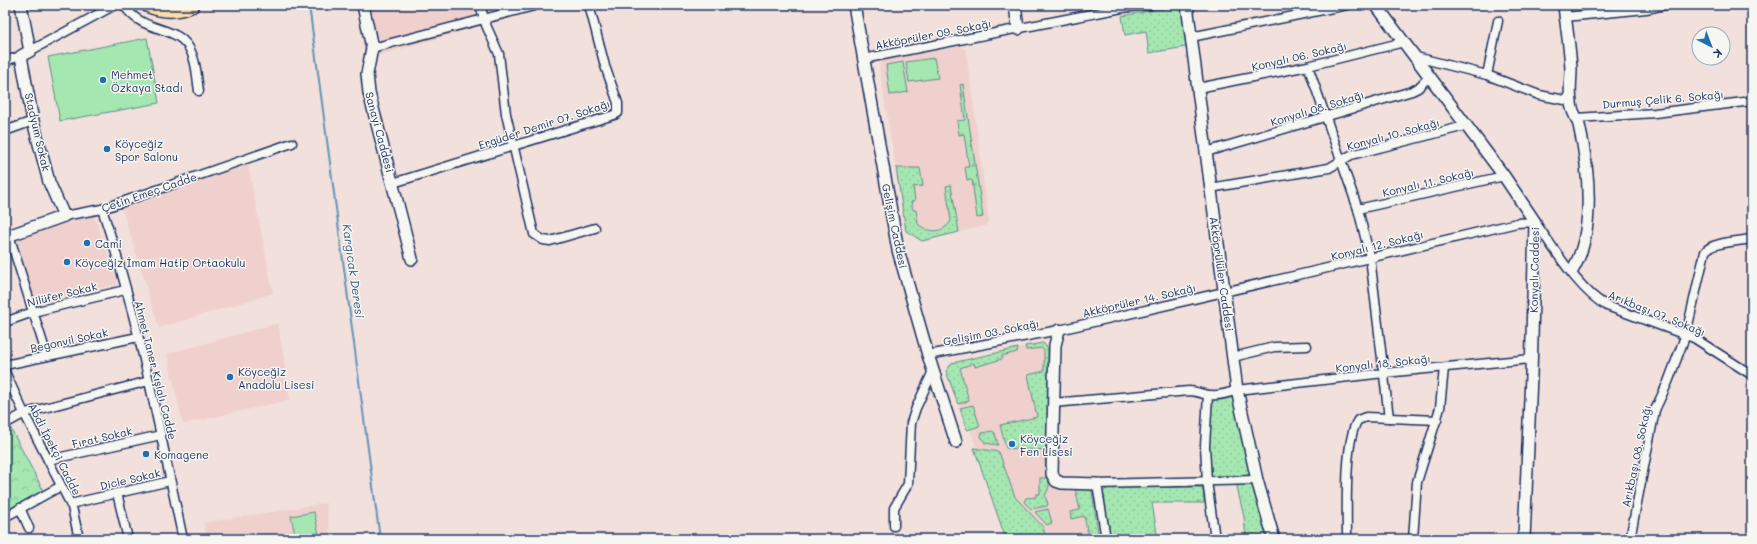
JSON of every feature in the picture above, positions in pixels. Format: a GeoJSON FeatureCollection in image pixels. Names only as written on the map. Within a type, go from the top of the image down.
{"type":"FeatureCollection","features":[{"type":"Feature","properties":{"kind":"highway"},"geometry":{"type":"LineString","coordinates":[[148,5],[156,8],[172,10],[192,5]]}},
{"type":"Feature","properties":{"kind":"street","name":"Stadyum Sokak"},"geometry":{"type":"LineString","coordinates":[[21,5],[33,121],[49,182],[64,216]]}},
{"type":"Feature","properties":{"kind":"street"},"geometry":{"type":"LineString","coordinates":[[5,61],[25,54],[115,5]]}},
{"type":"Feature","properties":{"kind":"street"},"geometry":{"type":"LineString","coordinates":[[124,5],[140,22],[173,33],[184,41],[192,55],[199,91]]}},
{"type":"Feature","properties":{"kind":"street","name":"Sanayi Caddesi"},"geometry":{"type":"LineString","coordinates":[[363,5],[372,48],[367,74],[369,92],[412,259]]}},
{"type":"Feature","properties":{"kind":"street"},"geometry":{"type":"LineString","coordinates":[[480,5],[484,19],[499,54],[504,100],[513,146],[534,234],[543,240],[550,241],[595,228]]}},
{"type":"Feature","properties":{"kind":"street"},"geometry":{"type":"LineString","coordinates":[[372,48],[538,5]]}},
{"type":"Feature","properties":{"kind":"street","name":"Ergüder Demir 07. Sokağı"},"geometry":{"type":"LineString","coordinates":[[393,183],[618,113],[618,103],[605,66],[589,5]]}},
{"type":"Feature","properties":{"kind":"street","name":"Gelişim Caddesi"},"geometry":{"type":"LineString","coordinates":[[854,5],[898,250],[928,355],[956,442]]}},
{"type":"Feature","properties":{"kind":"street"},"geometry":{"type":"LineString","coordinates":[[1015,5],[1018,29]]}},
{"type":"Feature","properties":{"kind":"street","name":"Akköprüler 09. Sokağı"},"geometry":{"type":"LineString","coordinates":[[863,59],[1140,5],[1149,5]]}},
{"type":"Feature","properties":{"kind":"street","name":"Akköprülüler Caddesi"},"geometry":{"type":"LineString","coordinates":[[1187,5],[1237,390],[1257,480],[1274,539]]}},
{"type":"Feature","properties":{"kind":"street"},"geometry":{"type":"LineString","coordinates":[[1191,37],[1347,5]]}},
{"type":"Feature","properties":{"kind":"street","name":"Konyalı Caddesi"},"geometry":{"type":"LineString","coordinates":[[1376,5],[1416,57],[1465,126],[1504,176],[1535,222],[1532,359],[1524,539]]}},
{"type":"Feature","properties":{"kind":"street"},"geometry":{"type":"LineString","coordinates":[[1564,5],[1571,69],[1570,101],[1579,124],[1586,174],[1587,204],[1583,244],[1572,271]]}},
{"type":"Feature","properties":{"kind":"street"},"geometry":{"type":"LineString","coordinates":[[1565,17],[1661,5]]}},
{"type":"Feature","properties":{"kind":"street"},"geometry":{"type":"LineString","coordinates":[[1487,75],[1498,20]]}},
{"type":"Feature","properties":{"kind":"street","name":"Konyalı 06. Sokağı"},"geometry":{"type":"LineString","coordinates":[[1198,88],[1308,66],[1404,42]]}},
{"type":"Feature","properties":{"kind":"street"},"geometry":{"type":"LineString","coordinates":[[1416,57],[1487,75],[1539,95],[1570,101]]}},
{"type":"Feature","properties":{"kind":"street"},"geometry":{"type":"LineString","coordinates":[[1308,66],[1358,209],[1370,257],[1389,418]]}},
{"type":"Feature","properties":{"kind":"street","name":"Konyalı 08. Sokağı"},"geometry":{"type":"LineString","coordinates":[[1206,152],[1412,91],[1418,88],[1429,76]]}},
{"type":"Feature","properties":{"kind":"street","name":"Durmuş Çelik 6. Sokağı"},"geometry":{"type":"LineString","coordinates":[[1576,118],[1655,113],[1752,101]]}},
{"type":"Feature","properties":{"kind":"street"},"geometry":{"type":"LineString","coordinates":[[5,131],[33,121]]}},
{"type":"Feature","properties":{"kind":"street","name":"Konyalı 10. Sokağı"},"geometry":{"type":"LineString","coordinates":[[1210,188],[1329,168],[1335,166],[1341,160],[1351,155],[1465,126]]}},
{"type":"Feature","properties":{"kind":"street","name":"Çetin Emeç Cadde"},"geometry":{"type":"LineString","coordinates":[[7,236],[64,216],[102,209],[292,143]]}},
{"type":"Feature","properties":{"kind":"street","name":"Konyalı 11. Sokağı"},"geometry":{"type":"LineString","coordinates":[[1358,209],[1504,176]]}},
{"type":"Feature","properties":{"kind":"street","name":"Ahmet Taner Kışlalı Cadde"},"geometry":{"type":"LineString","coordinates":[[102,209],[112,240],[149,381],[183,539]]}},
{"type":"Feature","properties":{"kind":"street","name":"Arıkbaşı 07. Sokağı"},"geometry":{"type":"LineString","coordinates":[[1535,222],[1591,295],[1607,306],[1686,334],[1703,343],[1752,375]]}},
{"type":"Feature","properties":{"kind":"street","name":"Konyalı 12. Sokağı"},"geometry":{"type":"LineString","coordinates":[[1225,292],[1517,223],[1535,222]]}},
{"type":"Feature","properties":{"kind":"street"},"geometry":{"type":"LineString","coordinates":[[7,236],[33,312],[46,356]]}},
{"type":"Feature","properties":{"kind":"street","name":"Arıkbaşı 08. Sokağı"},"geometry":{"type":"LineString","coordinates":[[1630,539],[1655,410],[1668,382],[1686,334],[1706,249],[1712,246],[1752,239]]}},
{"type":"Feature","properties":{"kind":"street","name":"Nilüfer Sokak"},"geometry":{"type":"LineString","coordinates":[[5,322],[33,312],[125,290]]}},
{"type":"Feature","properties":{"kind":"street","name":"Akköprüler 14. Sokağı"},"geometry":{"type":"LineString","coordinates":[[1059,330],[1225,292]]}},
{"type":"Feature","properties":{"kind":"street"},"geometry":{"type":"LineString","coordinates":[[1059,330],[1055,345],[1052,474],[1053,478],[1058,482],[1062,484],[1097,484],[1257,480]]}},
{"type":"Feature","properties":{"kind":"street","name":"Gelişim 03. Sokağı"},"geometry":{"type":"LineString","coordinates":[[928,355],[1059,330]]}},
{"type":"Feature","properties":{"kind":"street","name":"Begonvil Sokak"},"geometry":{"type":"LineString","coordinates":[[5,365],[138,337]]}},
{"type":"Feature","properties":{"kind":"street"},"geometry":{"type":"LineString","coordinates":[[1233,357],[1274,347],[1307,346]]}},
{"type":"Feature","properties":{"kind":"street","name":"Konyalı 18. Sokağı"},"geometry":{"type":"LineString","coordinates":[[1053,403],[1189,391],[1197,391],[1208,395],[1218,395],[1237,390],[1384,373],[1532,359]]}},
{"type":"Feature","properties":{"kind":"street"},"geometry":{"type":"LineString","coordinates":[[1413,539],[1417,482],[1437,420],[1441,403],[1444,368]]}},
{"type":"Feature","properties":{"kind":"street"},"geometry":{"type":"LineString","coordinates":[[894,526],[894,508],[908,484],[911,423],[916,408],[933,371]]}},
{"type":"Feature","properties":{"kind":"street","name":"Abdi İpekçi Cadde"},"geometry":{"type":"LineString","coordinates":[[5,372],[24,414],[70,504],[79,539]]}},
{"type":"Feature","properties":{"kind":"street"},"geometry":{"type":"LineString","coordinates":[[5,424],[24,414],[149,381]]}},
{"type":"Feature","properties":{"kind":"street"},"geometry":{"type":"LineString","coordinates":[[1208,395],[1205,446],[1207,481],[1215,539]]}},
{"type":"Feature","properties":{"kind":"street"},"geometry":{"type":"LineString","coordinates":[[1347,539],[1348,462],[1353,429],[1358,420],[1361,418],[1389,418],[1437,420]]}},
{"type":"Feature","properties":{"kind":"street","name":"Fırat Sokak"},"geometry":{"type":"LineString","coordinates":[[48,460],[161,434]]}},
{"type":"Feature","properties":{"kind":"street","name":"Dicle Sokak"},"geometry":{"type":"LineString","coordinates":[[70,504],[170,481]]}},
{"type":"Feature","properties":{"kind":"street"},"geometry":{"type":"LineString","coordinates":[[1097,484],[1106,539]]}},
{"type":"Feature","properties":{"kind":"street"},"geometry":{"type":"LineString","coordinates":[[5,517],[62,486]]}},
{"type":"Feature","properties":{"kind":"street"},"geometry":{"type":"LineString","coordinates":[[117,493],[128,539]]}},
{"type":"Feature","properties":{"kind":"street"},"geometry":{"type":"LineString","coordinates":[[20,508],[29,528]]}},
{"type":"Feature","properties":{"kind":"shaded area"},"geometry":{"type":"Polygon","coordinates":[[[356,5],[553,5],[366,59],[356,5]]]}},
{"type":"Feature","properties":{"kind":"shaded area"},"geometry":{"type":"Polygon","coordinates":[[[961,46],[966,50],[989,221],[985,226],[922,241],[906,231],[879,66],[883,60],[961,46]]]}},
{"type":"Feature","properties":{"kind":"shaded area"},"geometry":{"type":"Polygon","coordinates":[[[248,165],[273,293],[159,328],[121,205],[248,165]]]}},
{"type":"Feature","properties":{"kind":"shaded area","name":"Köyceğiz İmam Hatip Ortaokulu"},"geometry":{"type":"Polygon","coordinates":[[[94,215],[118,284],[35,304],[16,239],[94,215]]]}},
{"type":"Feature","properties":{"kind":"shaded area","name":"Köyceğiz Anadolu Lisesi"},"geometry":{"type":"Polygon","coordinates":[[[278,323],[290,400],[183,424],[167,354],[278,323]]]}},
{"type":"Feature","properties":{"kind":"shaded area","name":"Köyceğiz Fen Lisesi"},"geometry":{"type":"Polygon","coordinates":[[[1043,343],[1048,348],[1049,487],[1088,488],[1092,492],[1099,539],[1006,539],[974,448],[976,447],[974,440],[970,429],[967,430],[946,371],[952,363],[1043,343]]]}},
{"type":"Feature","properties":{"kind":"shaded area"},"geometry":{"type":"Polygon","coordinates":[[[326,503],[331,539],[207,539],[203,523],[326,503]]]}},
{"type":"Feature","properties":{"kind":"green space"},"geometry":{"type":"Polygon","coordinates":[[[1182,5],[1186,47],[1149,53],[1146,31],[1125,35],[1122,16],[1182,5]]]}},
{"type":"Feature","properties":{"kind":"green space","name":"Mehmet Özkaya Stadı"},"geometry":{"type":"Polygon","coordinates":[[[147,38],[159,103],[60,121],[48,57],[147,38]]]}},
{"type":"Feature","properties":{"kind":"green space"},"geometry":{"type":"Polygon","coordinates":[[[934,58],[938,78],[909,82],[906,62],[934,58]]]}},
{"type":"Feature","properties":{"kind":"green space"},"geometry":{"type":"Polygon","coordinates":[[[903,62],[908,92],[890,95],[886,65],[903,62]]]}},
{"type":"Feature","properties":{"kind":"green space"},"geometry":{"type":"Polygon","coordinates":[[[963,84],[983,217],[977,218],[972,180],[967,180],[965,167],[969,167],[964,134],[959,135],[957,121],[965,120],[960,85],[963,84]]]}},
{"type":"Feature","properties":{"kind":"green space"},"geometry":{"type":"Polygon","coordinates":[[[896,168],[920,168],[923,186],[913,187],[915,201],[911,202],[913,210],[916,210],[918,224],[926,229],[935,231],[940,230],[951,221],[946,186],[951,185],[959,232],[922,241],[906,231],[896,168]]]}},
{"type":"Feature","properties":{"kind":"green space"},"geometry":{"type":"Polygon","coordinates":[[[1043,343],[1048,348],[1049,449],[1034,450],[1006,448],[1000,425],[1037,417],[1028,375],[1044,371],[1044,351],[1041,348],[1026,350],[1025,346],[1043,343]]]}},
{"type":"Feature","properties":{"kind":"green space"},"geometry":{"type":"Polygon","coordinates":[[[1018,348],[1017,352],[1002,356],[1002,359],[975,367],[974,363],[960,368],[969,401],[958,404],[946,371],[952,363],[1018,348]]]}},
{"type":"Feature","properties":{"kind":"green space"},"geometry":{"type":"Polygon","coordinates":[[[1235,396],[1252,471],[1250,475],[1211,478],[1209,435],[1211,399],[1235,396]]]}},
{"type":"Feature","properties":{"kind":"green space"},"geometry":{"type":"Polygon","coordinates":[[[973,405],[980,426],[967,430],[960,408],[973,405]]]}},
{"type":"Feature","properties":{"kind":"green space"},"geometry":{"type":"Polygon","coordinates":[[[10,427],[42,488],[42,491],[5,511],[5,429],[10,427]]]}},
{"type":"Feature","properties":{"kind":"green space"},"geometry":{"type":"Polygon","coordinates":[[[992,431],[995,433],[998,445],[985,443],[981,436],[982,433],[992,431]]]}},
{"type":"Feature","properties":{"kind":"green space"},"geometry":{"type":"Polygon","coordinates":[[[974,448],[999,452],[1015,497],[1043,527],[1046,539],[1006,539],[974,448]]]}},
{"type":"Feature","properties":{"kind":"green space"},"geometry":{"type":"Polygon","coordinates":[[[1045,454],[1049,454],[1049,487],[1045,496],[1048,504],[1047,506],[1031,509],[1024,502],[1026,498],[1036,497],[1036,494],[1040,494],[1040,478],[1046,478],[1045,454]]]}},
{"type":"Feature","properties":{"kind":"green space"},"geometry":{"type":"Polygon","coordinates":[[[1236,483],[1255,483],[1270,539],[1246,539],[1244,517],[1236,483]]]}},
{"type":"Feature","properties":{"kind":"green space"},"geometry":{"type":"Polygon","coordinates":[[[1199,487],[1203,489],[1204,503],[1152,503],[1158,539],[1109,539],[1103,492],[1107,488],[1199,487]]]}},
{"type":"Feature","properties":{"kind":"green space"},"geometry":{"type":"Polygon","coordinates":[[[1075,488],[1088,488],[1092,492],[1099,539],[1089,539],[1084,516],[1071,519],[1070,512],[1080,510],[1075,488]]]}},
{"type":"Feature","properties":{"kind":"green space"},"geometry":{"type":"Polygon","coordinates":[[[1048,509],[1052,523],[1047,525],[1035,512],[1048,509]]]}},
{"type":"Feature","properties":{"kind":"green space"},"geometry":{"type":"Polygon","coordinates":[[[314,512],[320,539],[296,539],[291,516],[314,512]]]}},
{"type":"Feature","properties":{"kind":"waterway","name":"Kargıcak Deresi"},"geometry":{"type":"LineString","coordinates":[[309,5],[380,539]]}},
{"type":"Feature","properties":{"kind":"place","name":"Mehmet Özkaya Stadı"},"geometry":{"type":"Point","coordinates":[103,80]}},
{"type":"Feature","properties":{"kind":"place","name":"Köyceğiz Spor Salonu"},"geometry":{"type":"Point","coordinates":[107,149]}},
{"type":"Feature","properties":{"kind":"place","name":"Cami"},"geometry":{"type":"Point","coordinates":[87,243]}},
{"type":"Feature","properties":{"kind":"place","name":"Köyceğiz İmam Hatip Ortaokulu"},"geometry":{"type":"Point","coordinates":[67,262]}},
{"type":"Feature","properties":{"kind":"place","name":"Köyceğiz Anadolu Lisesi"},"geometry":{"type":"Point","coordinates":[230,377]}},
{"type":"Feature","properties":{"kind":"place","name":"Köyceğiz Fen Lisesi"},"geometry":{"type":"Point","coordinates":[1012,444]}},
{"type":"Feature","properties":{"kind":"place","name":"Komagene"},"geometry":{"type":"Point","coordinates":[146,454]}}]}
